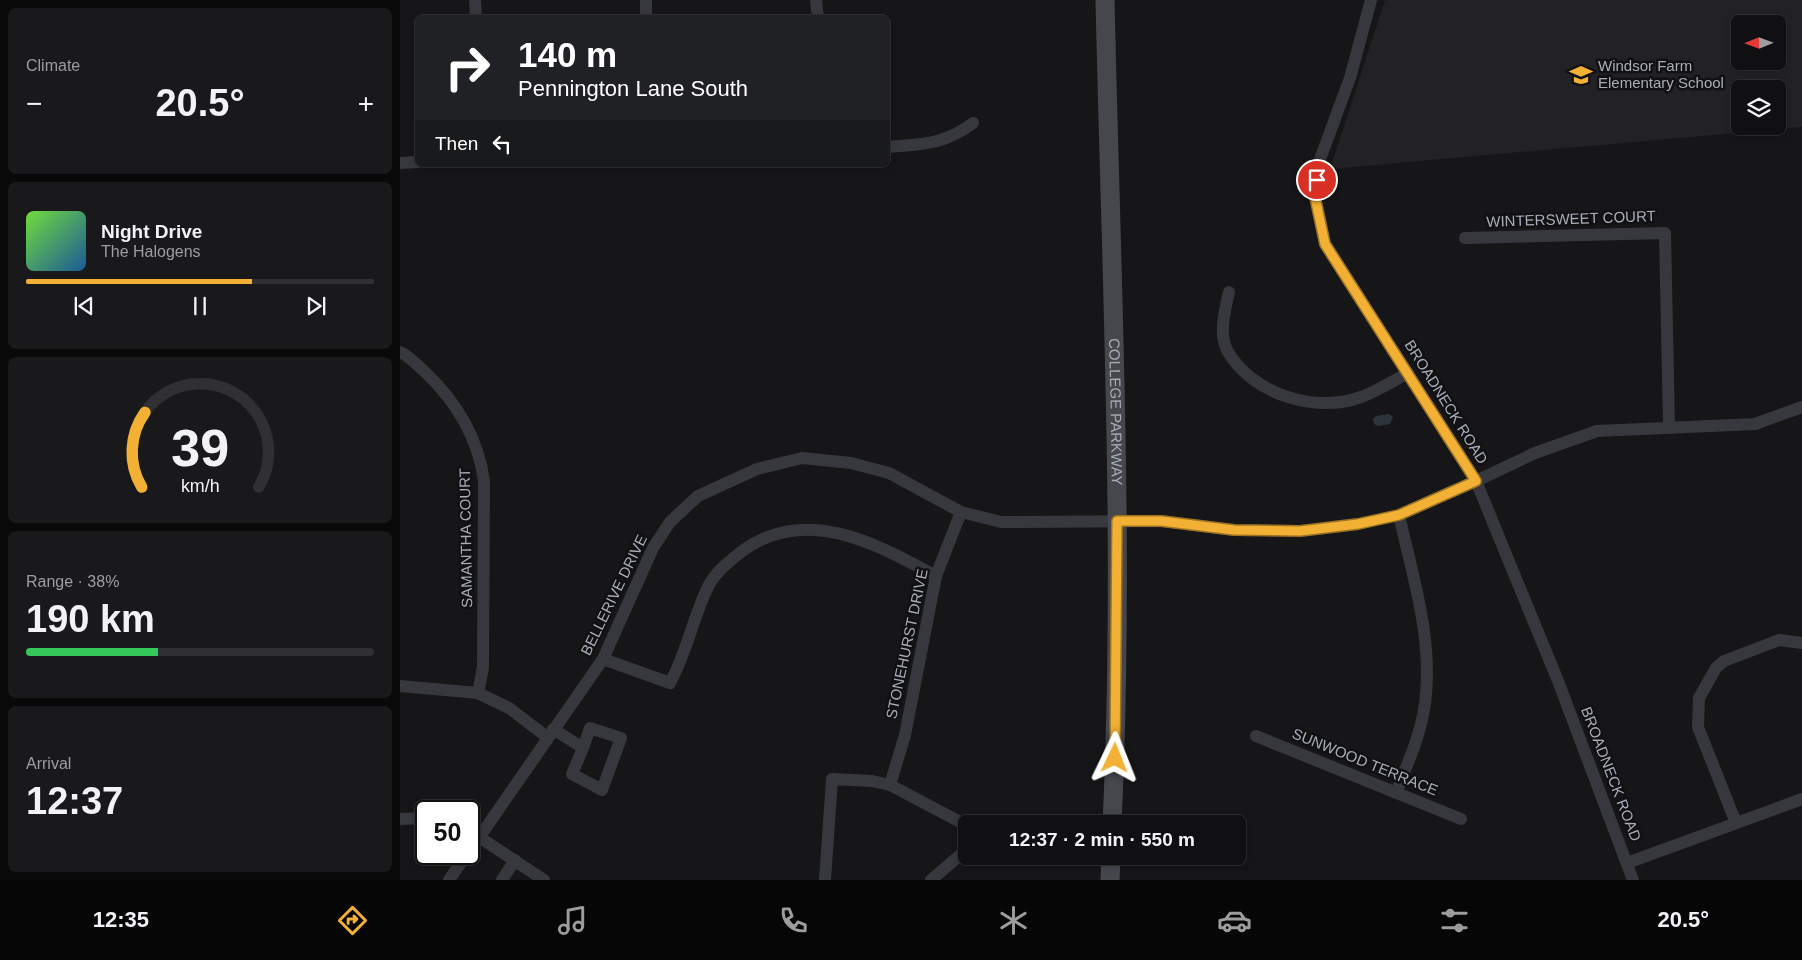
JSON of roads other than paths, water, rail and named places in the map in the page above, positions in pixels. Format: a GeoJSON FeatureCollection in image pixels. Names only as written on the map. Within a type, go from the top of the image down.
{"type":"FeatureCollection","features":[{"type":"Feature","properties":{"kind":"main road","name":"COLLEGE PARKWAY"},"geometry":{"type":"LineString","coordinates":[[1105,0],[1117,521],[1116,702],[1112,815]]}},
{"type":"Feature","properties":{"kind":"main road"},"geometry":{"type":"LineString","coordinates":[[1110,880],[1111,865]]}},
{"type":"Feature","properties":{"kind":"street"},"geometry":{"type":"LineString","coordinates":[[475,0],[476,15]]}},
{"type":"Feature","properties":{"kind":"street"},"geometry":{"type":"LineString","coordinates":[[646,0],[646,15]]}},
{"type":"Feature","properties":{"kind":"street"},"geometry":{"type":"LineString","coordinates":[[816,0],[818,15]]}},
{"type":"Feature","properties":{"kind":"street","name":"BROADNECK ROAD"},"geometry":{"type":"LineString","coordinates":[[1371,0],[1350,78],[1320,162],[1315,197],[1325,244],[1476,481],[1535,624],[1633,880]]}},
{"type":"Feature","properties":{"kind":"street"},"geometry":{"type":"LineString","coordinates":[[890,147],[935,143],[960,132],[972,123]]}},
{"type":"Feature","properties":{"kind":"street"},"geometry":{"type":"LineString","coordinates":[[400,163],[415,162]]}},
{"type":"Feature","properties":{"kind":"street","name":"WINTERSWEET COURT"},"geometry":{"type":"LineString","coordinates":[[1465,238],[1665,233],[1670,426]]}},
{"type":"Feature","properties":{"kind":"street"},"geometry":{"type":"LineString","coordinates":[[1229,292],[1222,322],[1227,351],[1249,376],[1273,392],[1300,401],[1325,403],[1360,398],[1408,373]]}},
{"type":"Feature","properties":{"kind":"street","name":"SAMANTHA COURT"},"geometry":{"type":"LineString","coordinates":[[400,352],[433,379],[460,412],[481,458],[484,481],[483,666],[478,693]]}},
{"type":"Feature","properties":{"kind":"street","name":"BELLERIVE DRIVE"},"geometry":{"type":"LineString","coordinates":[[480,827],[603,659],[653,548],[670,522],[698,496],[757,469],[802,458],[851,463],[889,474],[961,512],[1001,522],[1161,521],[1234,530],[1300,531],[1358,524],[1399,515],[1476,481],[1535,452],[1596,431],[1670,426],[1755,424],[1802,407]]}},
{"type":"Feature","properties":{"kind":"street","name":"STONEHURST DRIVE"},"geometry":{"type":"LineString","coordinates":[[890,785],[905,735],[936,576],[961,512]]}},
{"type":"Feature","properties":{"kind":"street"},"geometry":{"type":"LineString","coordinates":[[1396,792],[1415,744],[1424,710],[1427,678],[1423,624],[1399,515]]}},
{"type":"Feature","properties":{"kind":"street"},"geometry":{"type":"LineString","coordinates":[[603,659],[670,683],[681,663],[706,590],[722,566],[767,536],[786,530],[812,528],[836,532],[860,540],[936,576]]}},
{"type":"Feature","properties":{"kind":"street"},"geometry":{"type":"LineString","coordinates":[[1736,823],[1698,727],[1699,698],[1716,668],[1724,661],[1779,640],[1802,643]]}},
{"type":"Feature","properties":{"kind":"street"},"geometry":{"type":"LineString","coordinates":[[400,686],[478,693],[509,708],[550,733],[583,748]]}},
{"type":"Feature","properties":{"kind":"street"},"geometry":{"type":"LineString","coordinates":[[590,728],[621,738],[602,790],[572,774],[583,748],[590,728]]}},
{"type":"Feature","properties":{"kind":"street","name":"SUNWOOD TERRACE"},"geometry":{"type":"LineString","coordinates":[[1256,736],[1461,819]]}},
{"type":"Feature","properties":{"kind":"street"},"geometry":{"type":"LineString","coordinates":[[825,880],[832,779],[872,781],[890,785],[958,821]]}},
{"type":"Feature","properties":{"kind":"street"},"geometry":{"type":"LineString","coordinates":[[1627,863],[1802,799]]}},
{"type":"Feature","properties":{"kind":"street"},"geometry":{"type":"LineString","coordinates":[[400,819],[415,818]]}},
{"type":"Feature","properties":{"kind":"street"},"geometry":{"type":"LineString","coordinates":[[480,839],[544,880]]}},
{"type":"Feature","properties":{"kind":"street"},"geometry":{"type":"LineString","coordinates":[[931,880],[958,857]]}},
{"type":"Feature","properties":{"kind":"street"},"geometry":{"type":"LineString","coordinates":[[502,880],[515,860]]}},
{"type":"Feature","properties":{"kind":"street","name":"BELLERIVE DRIVE"},"geometry":{"type":"LineString","coordinates":[[449,880],[460,865]]}},
{"type":"Feature","properties":{"kind":"place","name":"Windsor Farm Elementary School"},"geometry":{"type":"Point","coordinates":[1581,75]}}]}
